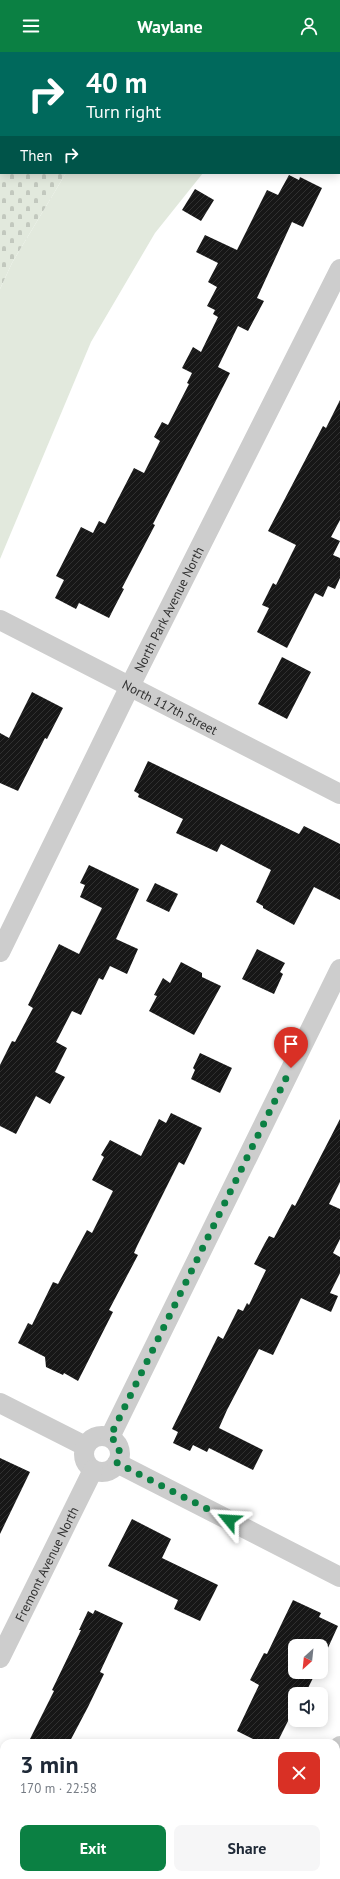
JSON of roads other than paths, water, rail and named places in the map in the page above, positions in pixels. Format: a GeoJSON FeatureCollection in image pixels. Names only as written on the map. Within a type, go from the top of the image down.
{"type":"FeatureCollection","features":[{"type":"Feature","properties":{"kind":"street","name":"North Park Avenue North"},"geometry":{"type":"LineString","coordinates":[[0,952],[130,686],[340,268]]}},
{"type":"Feature","properties":{"kind":"street","name":"North 117th Street"},"geometry":{"type":"LineString","coordinates":[[0,620],[340,794]]}},
{"type":"Feature","properties":{"kind":"street"},"geometry":{"type":"LineString","coordinates":[[110,1437],[340,969]]}},
{"type":"Feature","properties":{"kind":"street"},"geometry":{"type":"LineString","coordinates":[[0,1403],[85,1446]]}},
{"type":"Feature","properties":{"kind":"street"},"geometry":{"type":"LineString","coordinates":[[100,1435],[110,1437],[116,1442],[119,1448],[120,1454],[117,1463],[112,1469],[106,1471],[101,1472],[93,1470],[86,1462],[84,1456],[85,1446],[94,1436],[100,1435]]}},
{"type":"Feature","properties":{"kind":"street"},"geometry":{"type":"LineString","coordinates":[[117,1463],[340,1577]]}},
{"type":"Feature","properties":{"kind":"street","name":"Fremont Avenue North"},"geometry":{"type":"LineString","coordinates":[[0,1658],[93,1470]]}}]}
